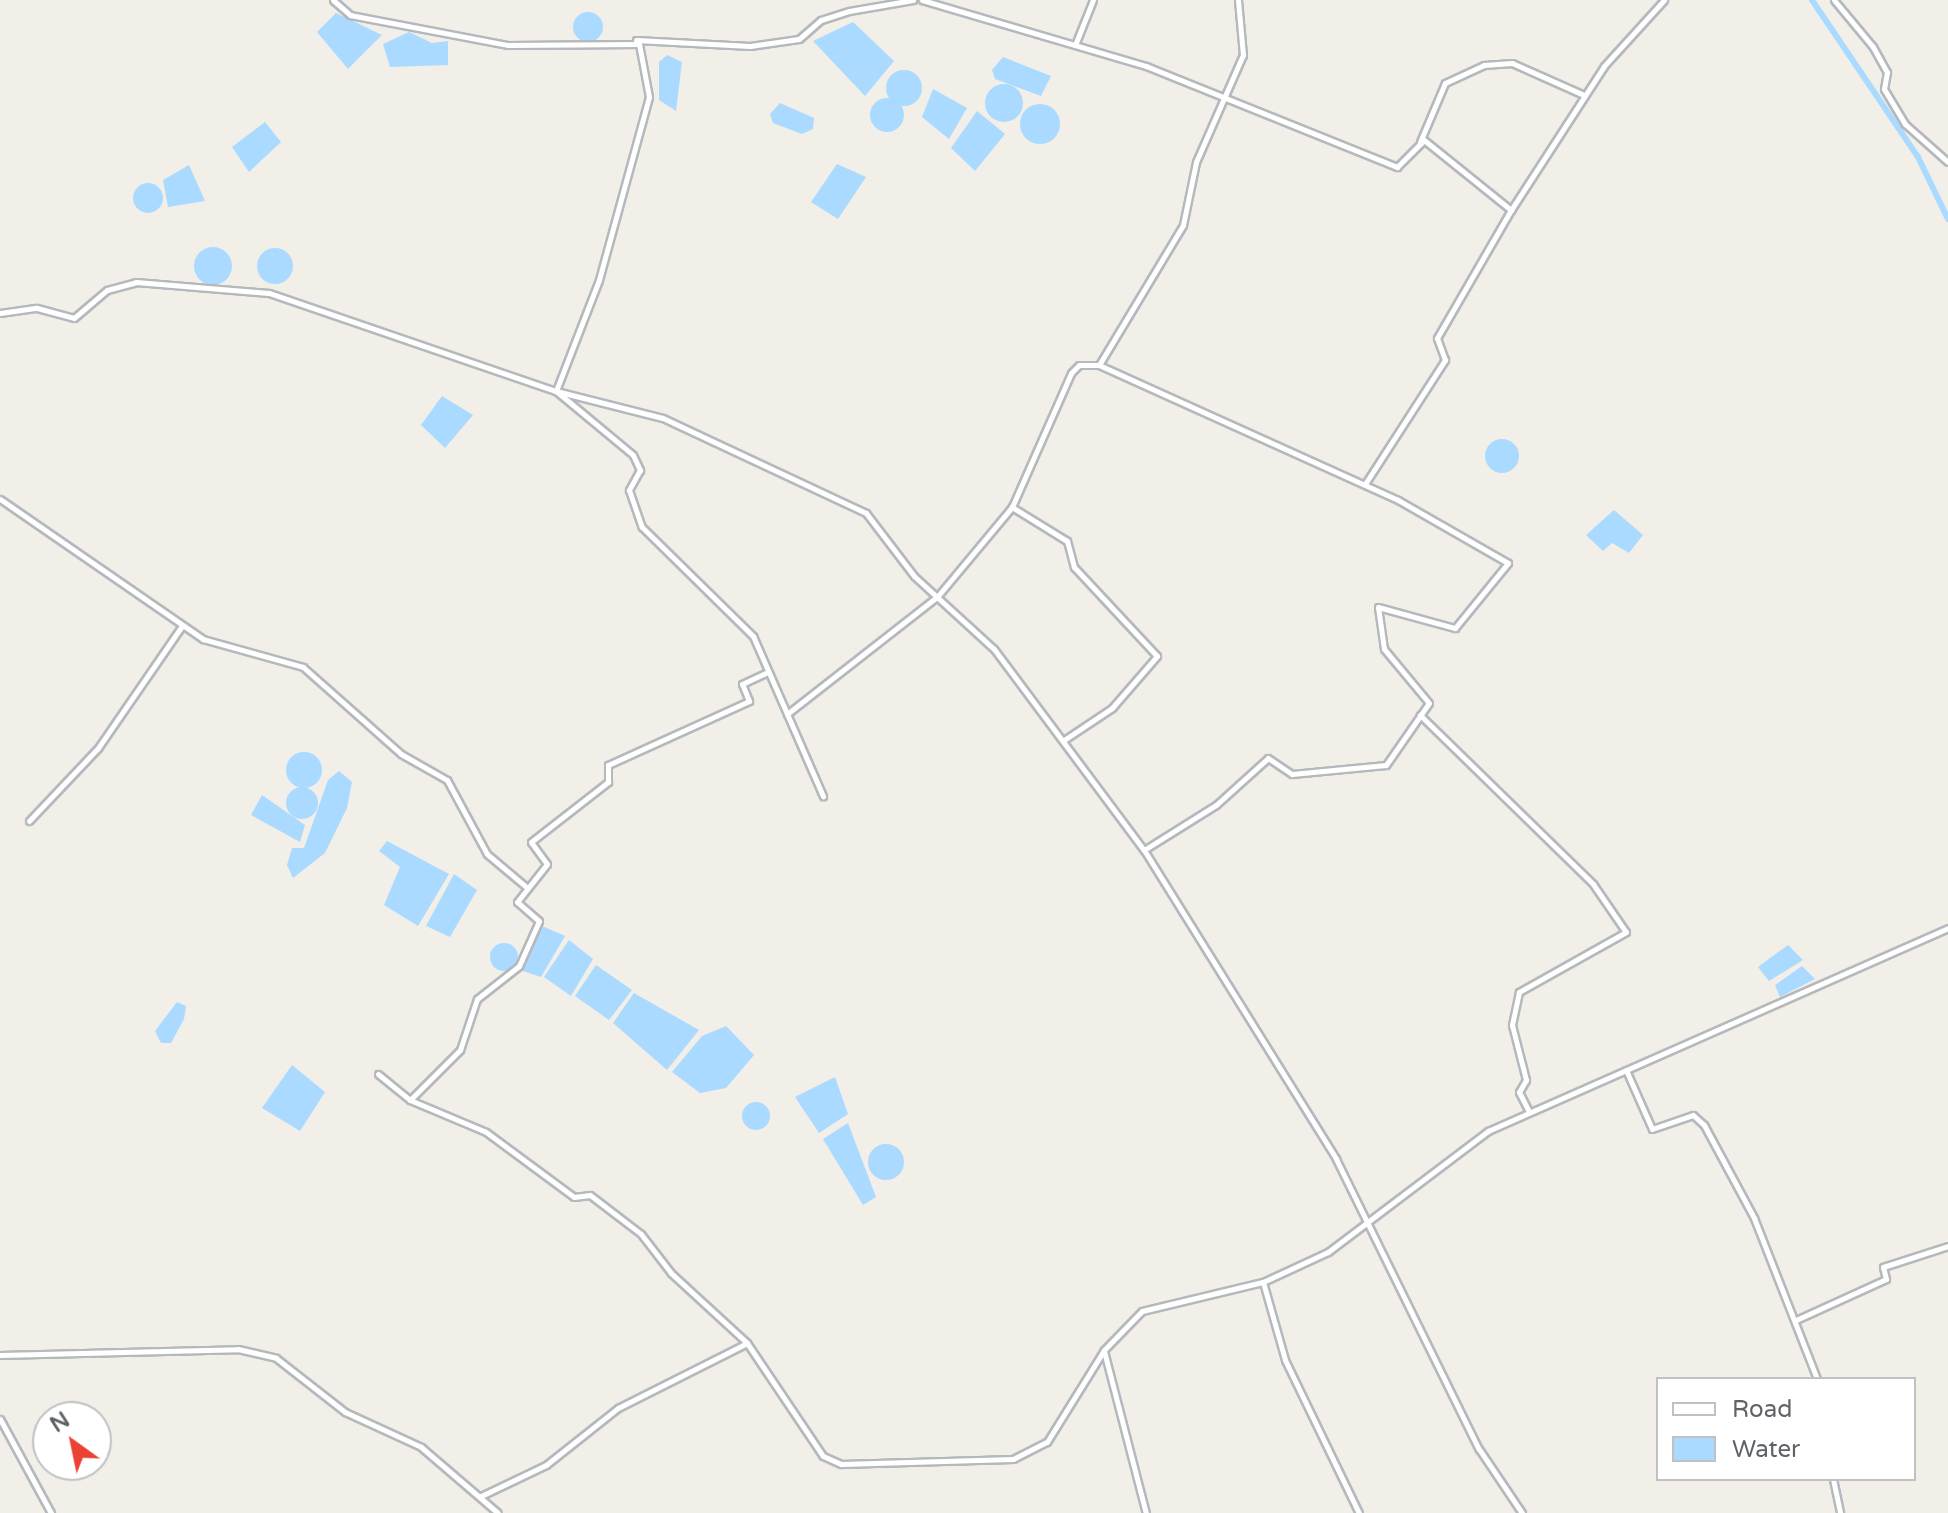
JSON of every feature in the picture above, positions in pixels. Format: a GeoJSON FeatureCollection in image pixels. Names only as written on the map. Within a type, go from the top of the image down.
{"type":"FeatureCollection","features":[{"type":"Feature","properties":{"kind":"street"},"geometry":{"type":"LineString","coordinates":[[333,0],[350,15],[508,45],[633,40],[750,46],[799,39],[834,15],[913,0]]}},
{"type":"Feature","properties":{"kind":"street"},"geometry":{"type":"LineString","coordinates":[[922,0],[1075,45],[1227,99],[1397,167],[1420,142],[1445,83],[1484,65],[1512,63],[1584,95]]}},
{"type":"Feature","properties":{"kind":"street"},"geometry":{"type":"LineString","coordinates":[[1075,45],[1093,0]]}},
{"type":"Feature","properties":{"kind":"street"},"geometry":{"type":"LineString","coordinates":[[1099,365],[1183,225],[1196,162],[1227,99],[1243,55],[1238,0]]}},
{"type":"Feature","properties":{"kind":"street"},"geometry":{"type":"LineString","coordinates":[[1365,484],[1445,360],[1437,338],[1511,210],[1584,95],[1664,0]]}},
{"type":"Feature","properties":{"kind":"street"},"geometry":{"type":"LineString","coordinates":[[1834,0],[1873,47],[1887,72],[1884,89],[1905,124],[1948,162]]}},
{"type":"Feature","properties":{"kind":"street"},"geometry":{"type":"LineString","coordinates":[[556,391],[599,280],[649,97],[647,64],[633,40]]}},
{"type":"Feature","properties":{"kind":"street"},"geometry":{"type":"LineString","coordinates":[[1420,142],[1511,210]]}},
{"type":"Feature","properties":{"kind":"street"},"geometry":{"type":"LineString","coordinates":[[0,313],[37,308],[74,318],[107,290],[136,282],[269,293],[556,391],[663,418],[866,513],[937,597],[994,649],[1144,850],[1370,1217],[1479,1449],[1522,1513]]}},
{"type":"Feature","properties":{"kind":"street"},"geometry":{"type":"LineString","coordinates":[[787,714],[937,597],[1012,507],[1071,373],[1079,365],[1099,365],[1365,484],[1508,563],[1455,628],[1378,607],[1384,649],[1429,703],[1378,769],[1292,774],[1268,758],[1216,805],[1144,850]]}},
{"type":"Feature","properties":{"kind":"street"},"geometry":{"type":"LineString","coordinates":[[556,391],[633,455],[640,470],[629,490],[642,527],[695,585],[738,613],[823,796]]}},
{"type":"Feature","properties":{"kind":"street"},"geometry":{"type":"LineString","coordinates":[[0,499],[182,626],[253,659],[303,667],[401,754],[447,780],[487,854],[525,886]]}},
{"type":"Feature","properties":{"kind":"street"},"geometry":{"type":"LineString","coordinates":[[1012,507],[1067,541],[1074,567],[1157,649],[1112,708],[1064,740]]}},
{"type":"Feature","properties":{"kind":"street"},"geometry":{"type":"LineString","coordinates":[[29,821],[98,748],[182,626]]}},
{"type":"Feature","properties":{"kind":"street"},"geometry":{"type":"LineString","coordinates":[[410,1100],[460,1050],[477,999],[519,966],[539,921],[517,902],[525,886],[547,864],[531,842],[608,782],[608,765],[749,701],[742,684],[768,672]]}},
{"type":"Feature","properties":{"kind":"street"},"geometry":{"type":"LineString","coordinates":[[1420,715],[1593,884],[1626,932],[1519,992],[1512,1025],[1526,1080],[1519,1092],[1529,1112]]}},
{"type":"Feature","properties":{"kind":"street"},"geometry":{"type":"LineString","coordinates":[[378,1074],[410,1100],[486,1132],[574,1197],[590,1195],[641,1234],[671,1273],[747,1343],[823,1456],[841,1464],[1013,1459],[1047,1442],[1104,1350],[1142,1311],[1263,1282],[1328,1252],[1481,1135],[1948,928]]}},
{"type":"Feature","properties":{"kind":"street"},"geometry":{"type":"LineString","coordinates":[[1626,1070],[1652,1129],[1690,1116],[1701,1120],[1754,1218],[1816,1377]]}},
{"type":"Feature","properties":{"kind":"street"},"geometry":{"type":"LineString","coordinates":[[1796,1320],[1886,1279],[1883,1267],[1948,1246]]}},
{"type":"Feature","properties":{"kind":"street"},"geometry":{"type":"LineString","coordinates":[[1263,1282],[1285,1360],[1359,1513]]}},
{"type":"Feature","properties":{"kind":"street"},"geometry":{"type":"LineString","coordinates":[[481,1496],[546,1465],[618,1408],[747,1343]]}},
{"type":"Feature","properties":{"kind":"street"},"geometry":{"type":"LineString","coordinates":[[0,1355],[238,1349],[276,1358],[305,1386],[402,1435],[481,1496],[498,1513]]}},
{"type":"Feature","properties":{"kind":"street"},"geometry":{"type":"LineString","coordinates":[[1104,1350],[1146,1513]]}},
{"type":"Feature","properties":{"kind":"street"},"geometry":{"type":"LineString","coordinates":[[0,1419],[51,1513]]}},
{"type":"Feature","properties":{"kind":"street"},"geometry":{"type":"LineString","coordinates":[[1833,1481],[1840,1513]]}},
{"type":"Feature","properties":{"kind":"water"},"geometry":{"type":"Polygon","coordinates":[[[588,12],[594,13],[602,21],[602,33],[594,41],[588,42],[582,41],[574,33],[573,27],[574,21],[582,13],[588,12]]]}},
{"type":"Feature","properties":{"kind":"water"},"geometry":{"type":"Polygon","coordinates":[[[336,13],[382,35],[348,69],[317,32],[336,13]]]}},
{"type":"Feature","properties":{"kind":"water"},"geometry":{"type":"Polygon","coordinates":[[[853,22],[894,61],[865,96],[813,41],[853,22]]]}},
{"type":"Feature","properties":{"kind":"water"},"geometry":{"type":"Polygon","coordinates":[[[409,32],[432,43],[448,41],[448,65],[390,67],[383,44],[409,32]]]}},
{"type":"Feature","properties":{"kind":"water"},"geometry":{"type":"Polygon","coordinates":[[[667,55],[682,62],[676,111],[659,100],[659,62],[667,55]]]}},
{"type":"Feature","properties":{"kind":"water"},"geometry":{"type":"Polygon","coordinates":[[[1003,57],[1051,76],[1041,96],[995,79],[992,70],[1003,57]]]}},
{"type":"Feature","properties":{"kind":"water"},"geometry":{"type":"Polygon","coordinates":[[[904,70],[917,75],[922,88],[917,101],[904,106],[891,101],[886,88],[891,75],[904,70]]]}},
{"type":"Feature","properties":{"kind":"water"},"geometry":{"type":"Polygon","coordinates":[[[1004,84],[1017,90],[1023,103],[1017,116],[1004,122],[991,116],[985,103],[991,90],[1004,84]]]}},
{"type":"Feature","properties":{"kind":"water"},"geometry":{"type":"Polygon","coordinates":[[[933,89],[967,108],[949,139],[922,117],[933,89]]]}},
{"type":"Feature","properties":{"kind":"water"},"geometry":{"type":"Polygon","coordinates":[[[887,98],[899,103],[904,115],[899,127],[887,132],[875,127],[870,115],[875,103],[887,98]]]}},
{"type":"Feature","properties":{"kind":"water"},"geometry":{"type":"Polygon","coordinates":[[[780,103],[814,118],[813,129],[802,134],[773,123],[770,114],[780,103]]]}},
{"type":"Feature","properties":{"kind":"water"},"geometry":{"type":"Polygon","coordinates":[[[1040,104],[1054,110],[1060,124],[1054,138],[1040,144],[1026,138],[1020,124],[1026,110],[1040,104]]]}},
{"type":"Feature","properties":{"kind":"water"},"geometry":{"type":"Polygon","coordinates":[[[977,111],[1005,134],[975,171],[951,148],[977,111]]]}},
{"type":"Feature","properties":{"kind":"water"},"geometry":{"type":"Polygon","coordinates":[[[265,122],[281,142],[249,172],[232,147],[265,122]]]}},
{"type":"Feature","properties":{"kind":"water"},"geometry":{"type":"Polygon","coordinates":[[[837,164],[866,177],[838,219],[811,202],[837,164]]]}},
{"type":"Feature","properties":{"kind":"water"},"geometry":{"type":"Polygon","coordinates":[[[189,165],[205,201],[168,207],[163,180],[189,165]]]}},
{"type":"Feature","properties":{"kind":"water"},"geometry":{"type":"Polygon","coordinates":[[[148,183],[159,187],[163,198],[159,209],[148,213],[137,209],[133,198],[137,187],[148,183]]]}},
{"type":"Feature","properties":{"kind":"water"},"geometry":{"type":"Polygon","coordinates":[[[213,247],[226,253],[232,266],[226,279],[213,285],[200,279],[194,266],[200,253],[213,247]]]}},
{"type":"Feature","properties":{"kind":"water"},"geometry":{"type":"Polygon","coordinates":[[[275,248],[288,253],[293,266],[288,279],[275,284],[262,279],[257,266],[262,253],[275,248]]]}},
{"type":"Feature","properties":{"kind":"water"},"geometry":{"type":"Polygon","coordinates":[[[442,396],[473,415],[445,448],[421,425],[442,396]]]}},
{"type":"Feature","properties":{"kind":"water"},"geometry":{"type":"Polygon","coordinates":[[[1502,439],[1514,444],[1519,456],[1514,468],[1502,473],[1490,468],[1485,456],[1490,444],[1502,439]]]}},
{"type":"Feature","properties":{"kind":"water"},"geometry":{"type":"Polygon","coordinates":[[[1614,510],[1643,535],[1629,553],[1612,543],[1603,551],[1586,535],[1614,510]]]}},
{"type":"Feature","properties":{"kind":"water"},"geometry":{"type":"Polygon","coordinates":[[[304,752],[317,757],[322,770],[317,783],[304,788],[291,783],[286,770],[291,757],[304,752]]]}},
{"type":"Feature","properties":{"kind":"water"},"geometry":{"type":"Polygon","coordinates":[[[339,771],[352,782],[347,808],[325,853],[293,878],[287,865],[292,848],[304,848],[328,780],[339,771]]]}},
{"type":"Feature","properties":{"kind":"water"},"geometry":{"type":"Polygon","coordinates":[[[302,787],[313,792],[318,803],[313,814],[302,819],[291,814],[286,803],[291,792],[302,787]]]}},
{"type":"Feature","properties":{"kind":"water"},"geometry":{"type":"Polygon","coordinates":[[[262,795],[305,825],[300,842],[251,815],[262,795]]]}},
{"type":"Feature","properties":{"kind":"water"},"geometry":{"type":"Polygon","coordinates":[[[387,841],[449,874],[418,926],[384,905],[400,867],[379,851],[387,841]]]}},
{"type":"Feature","properties":{"kind":"water"},"geometry":{"type":"Polygon","coordinates":[[[454,874],[477,890],[450,937],[426,926],[454,874]]]}},
{"type":"Feature","properties":{"kind":"water"},"geometry":{"type":"Polygon","coordinates":[[[540,925],[565,936],[541,977],[520,970],[540,925]]]}},
{"type":"Feature","properties":{"kind":"water"},"geometry":{"type":"Polygon","coordinates":[[[569,940],[593,959],[571,996],[544,977],[569,940]]]}},
{"type":"Feature","properties":{"kind":"water"},"geometry":{"type":"Polygon","coordinates":[[[504,943],[514,947],[518,957],[514,967],[504,971],[494,967],[490,957],[494,947],[504,943]]]}},
{"type":"Feature","properties":{"kind":"water"},"geometry":{"type":"Polygon","coordinates":[[[1788,945],[1803,960],[1769,981],[1758,967],[1788,945]]]}},
{"type":"Feature","properties":{"kind":"water"},"geometry":{"type":"Polygon","coordinates":[[[596,965],[632,990],[609,1020],[575,996],[596,965]]]}},
{"type":"Feature","properties":{"kind":"water"},"geometry":{"type":"Polygon","coordinates":[[[1802,966],[1815,979],[1780,997],[1775,985],[1802,966]]]}},
{"type":"Feature","properties":{"kind":"water"},"geometry":{"type":"Polygon","coordinates":[[[634,993],[699,1030],[667,1070],[613,1023],[634,993]]]}},
{"type":"Feature","properties":{"kind":"water"},"geometry":{"type":"Polygon","coordinates":[[[177,1002],[186,1006],[184,1019],[171,1043],[161,1043],[155,1031],[177,1002]]]}},
{"type":"Feature","properties":{"kind":"water"},"geometry":{"type":"Polygon","coordinates":[[[726,1026],[754,1055],[726,1088],[700,1093],[672,1072],[702,1036],[726,1026]]]}},
{"type":"Feature","properties":{"kind":"water"},"geometry":{"type":"Polygon","coordinates":[[[292,1065],[325,1092],[300,1131],[262,1108],[292,1065]]]}},
{"type":"Feature","properties":{"kind":"water"},"geometry":{"type":"Polygon","coordinates":[[[835,1077],[848,1114],[819,1133],[795,1097],[835,1077]]]}},
{"type":"Feature","properties":{"kind":"water"},"geometry":{"type":"Polygon","coordinates":[[[756,1102],[766,1106],[770,1116],[766,1126],[756,1130],[746,1126],[742,1116],[746,1106],[756,1102]]]}},
{"type":"Feature","properties":{"kind":"water"},"geometry":{"type":"Polygon","coordinates":[[[848,1123],[876,1197],[863,1205],[823,1139],[848,1123]]]}},
{"type":"Feature","properties":{"kind":"water"},"geometry":{"type":"Polygon","coordinates":[[[886,1144],[899,1149],[904,1162],[899,1175],[886,1180],[873,1175],[868,1162],[873,1149],[886,1144]]]}},
{"type":"Feature","properties":{"kind":"waterway"},"geometry":{"type":"LineString","coordinates":[[1812,0],[1918,157],[1948,219]]}}]}
